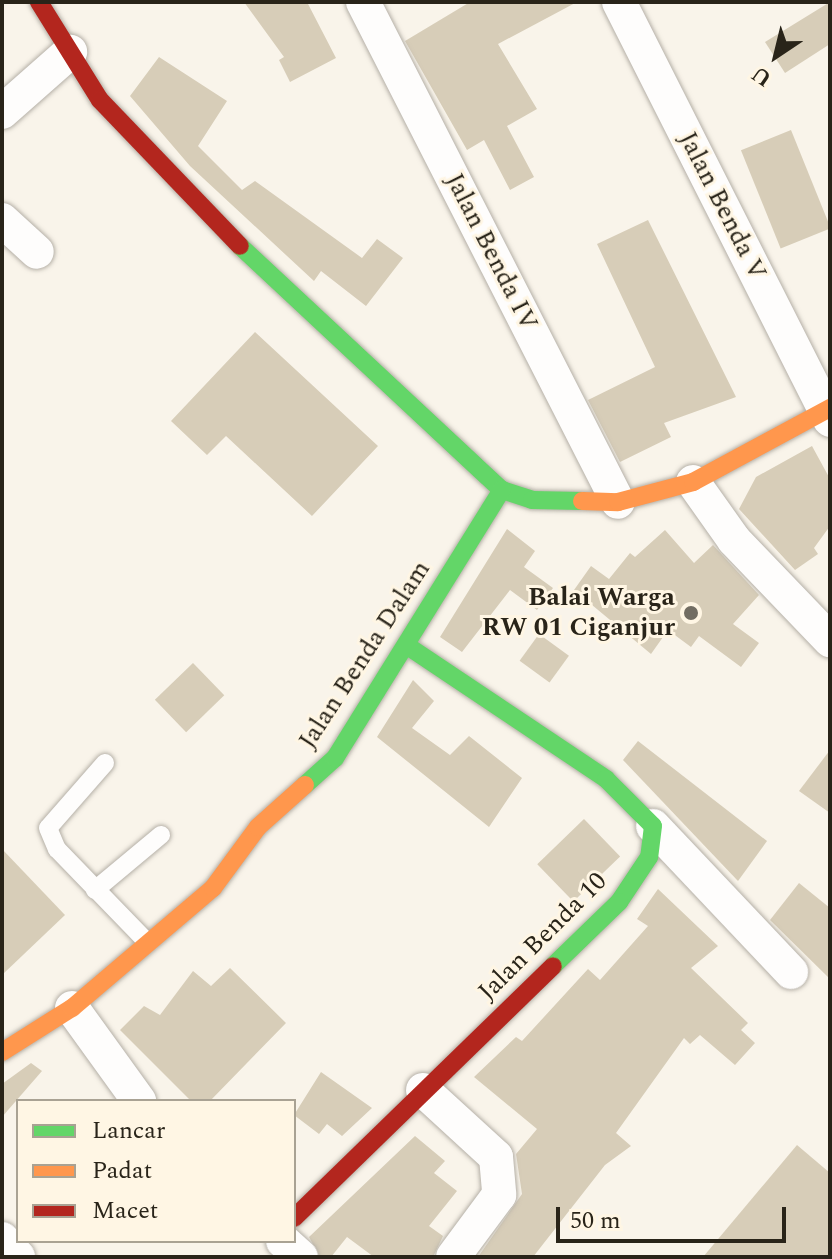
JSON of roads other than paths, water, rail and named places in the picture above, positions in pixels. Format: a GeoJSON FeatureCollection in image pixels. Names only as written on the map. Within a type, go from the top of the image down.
{"type":"FeatureCollection","features":[{"type":"Feature","properties":{"kind":"street"},"geometry":{"type":"LineString","coordinates":[[39,2],[100,100],[172,183],[502,490],[532,500],[618,502],[693,482],[828,413]]}},
{"type":"Feature","properties":{"kind":"street","name":"Jalan Benda IV"},"geometry":{"type":"LineString","coordinates":[[363,2],[618,502]]}},
{"type":"Feature","properties":{"kind":"street","name":"Jalan Benda V"},"geometry":{"type":"LineString","coordinates":[[619,2],[828,413]]}},
{"type":"Feature","properties":{"kind":"street"},"geometry":{"type":"LineString","coordinates":[[2,112],[70,52]]}},
{"type":"Feature","properties":{"kind":"street"},"geometry":{"type":"LineString","coordinates":[[2,220],[37,252]]}},
{"type":"Feature","properties":{"kind":"street"},"geometry":{"type":"LineString","coordinates":[[693,482],[734,540],[830,640]]}},
{"type":"Feature","properties":{"kind":"street","name":"Jalan Benda Dalam"},"geometry":{"type":"LineString","coordinates":[[6,1041],[72,1008],[146,941],[213,888],[258,827],[335,758],[502,490]]}},
{"type":"Feature","properties":{"kind":"street"},"geometry":{"type":"LineString","coordinates":[[406,645],[606,779],[791,972]]}},
{"type":"Feature","properties":{"kind":"street","name":"Jalan Benda 10"},"geometry":{"type":"LineString","coordinates":[[296,1216],[619,902],[649,857],[653,826]]}},
{"type":"Feature","properties":{"kind":"street"},"geometry":{"type":"LineString","coordinates":[[72,1008],[138,1099]]}},
{"type":"Feature","properties":{"kind":"street"},"geometry":{"type":"LineString","coordinates":[[423,1090],[496,1157],[499,1195],[453,1257]]}},
{"type":"Feature","properties":{"kind":"street"},"geometry":{"type":"LineString","coordinates":[[2,1239],[18,1257]]}},
{"type":"Feature","properties":{"kind":"street"},"geometry":{"type":"LineString","coordinates":[[285,1243],[301,1257]]}},
{"type":"Feature","properties":{"kind":"lane"},"geometry":{"type":"LineString","coordinates":[[105,763],[48,828],[57,849],[146,941]]}},
{"type":"Feature","properties":{"kind":"lane"},"geometry":{"type":"LineString","coordinates":[[95,890],[161,835]]}},
{"type":"Feature","properties":{"kind":"place","name":"Balai Warga RW 01 Ciganjur"},"geometry":{"type":"Point","coordinates":[691,613]}}]}
